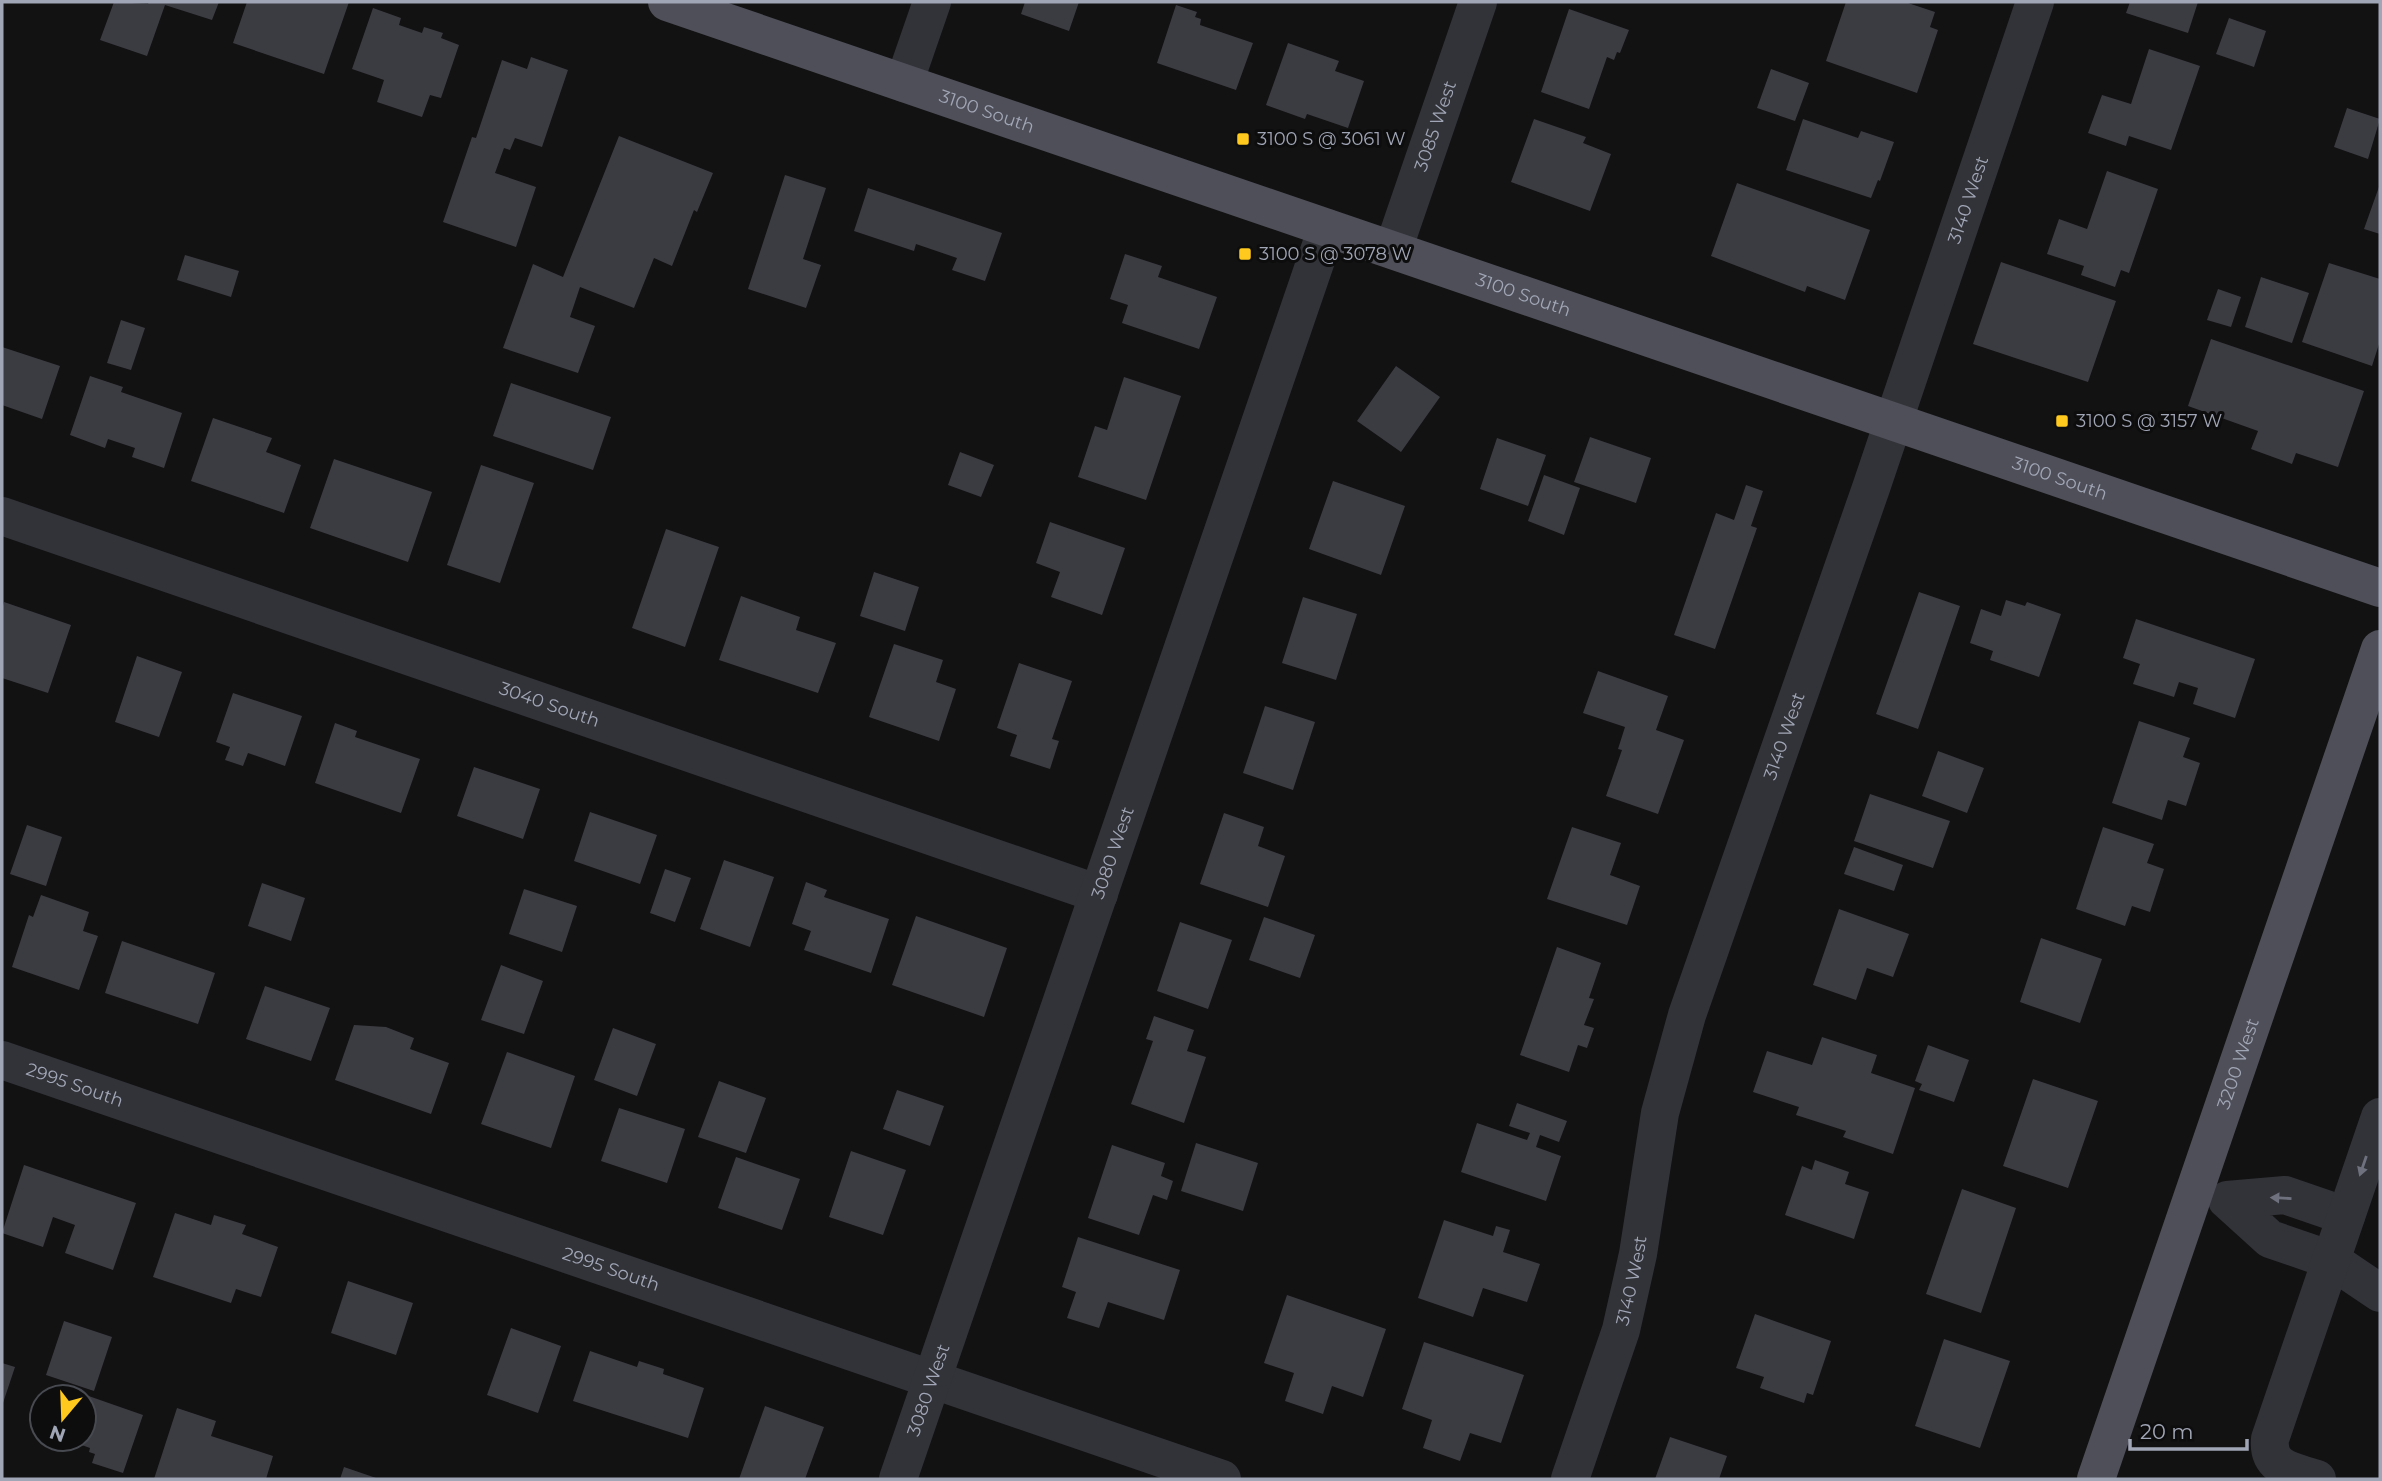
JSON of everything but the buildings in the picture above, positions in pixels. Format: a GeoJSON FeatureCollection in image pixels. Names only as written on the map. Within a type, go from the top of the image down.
{"type":"FeatureCollection","features":[{"type":"Feature","properties":{"kind":"main road","name":"3100 South"},"geometry":{"type":"LineString","coordinates":[[667,2],[2380,588]]}},
{"type":"Feature","properties":{"kind":"main road","name":"3200 West"},"geometry":{"type":"LineString","coordinates":[[2096,1479],[2211,1195],[2380,649]]}},
{"type":"Feature","properties":{"kind":"street"},"geometry":{"type":"LineString","coordinates":[[904,83],[932,2]]}},
{"type":"Feature","properties":{"kind":"street","name":"3085 West"},"geometry":{"type":"LineString","coordinates":[[1392,250],[1478,2]]}},
{"type":"Feature","properties":{"kind":"street","name":"3140 West"},"geometry":{"type":"LineString","coordinates":[[1570,1479],[1621,1330],[1638,1254],[1660,1113],[1687,1015],[2035,2]]}},
{"type":"Feature","properties":{"kind":"street","name":"3080 West"},"geometry":{"type":"LineString","coordinates":[[898,1479],[1327,228]]}},
{"type":"Feature","properties":{"kind":"street","name":"3040 South"},"geometry":{"type":"LineString","coordinates":[[2,516],[1099,894]]}},
{"type":"Feature","properties":{"kind":"street","name":"2995 South"},"geometry":{"type":"LineString","coordinates":[[2,1060],[1222,1479]]}},
{"type":"Feature","properties":{"kind":"street"},"geometry":{"type":"LineString","coordinates":[[2317,1479],[2278,1465],[2269,1449],[2270,1439],[2380,1117]]}},
{"type":"Feature","properties":{"kind":"street"},"geometry":{"type":"LineString","coordinates":[[2211,1195],[2285,1195],[2346,1216]]}},
{"type":"Feature","properties":{"kind":"street"},"geometry":{"type":"LineString","coordinates":[[2211,1195],[2270,1239],[2331,1260],[2380,1293]]}},
{"type":"Feature","properties":{"kind":"place","name":"3100 S @ 3061 W"},"geometry":{"type":"Point","coordinates":[1243,139]}},
{"type":"Feature","properties":{"kind":"place","name":"3100 S @ 3078 W"},"geometry":{"type":"Point","coordinates":[1245,254]}},
{"type":"Feature","properties":{"kind":"place","name":"3100 S @ 3157 W"},"geometry":{"type":"Point","coordinates":[2062,421]}}]}
